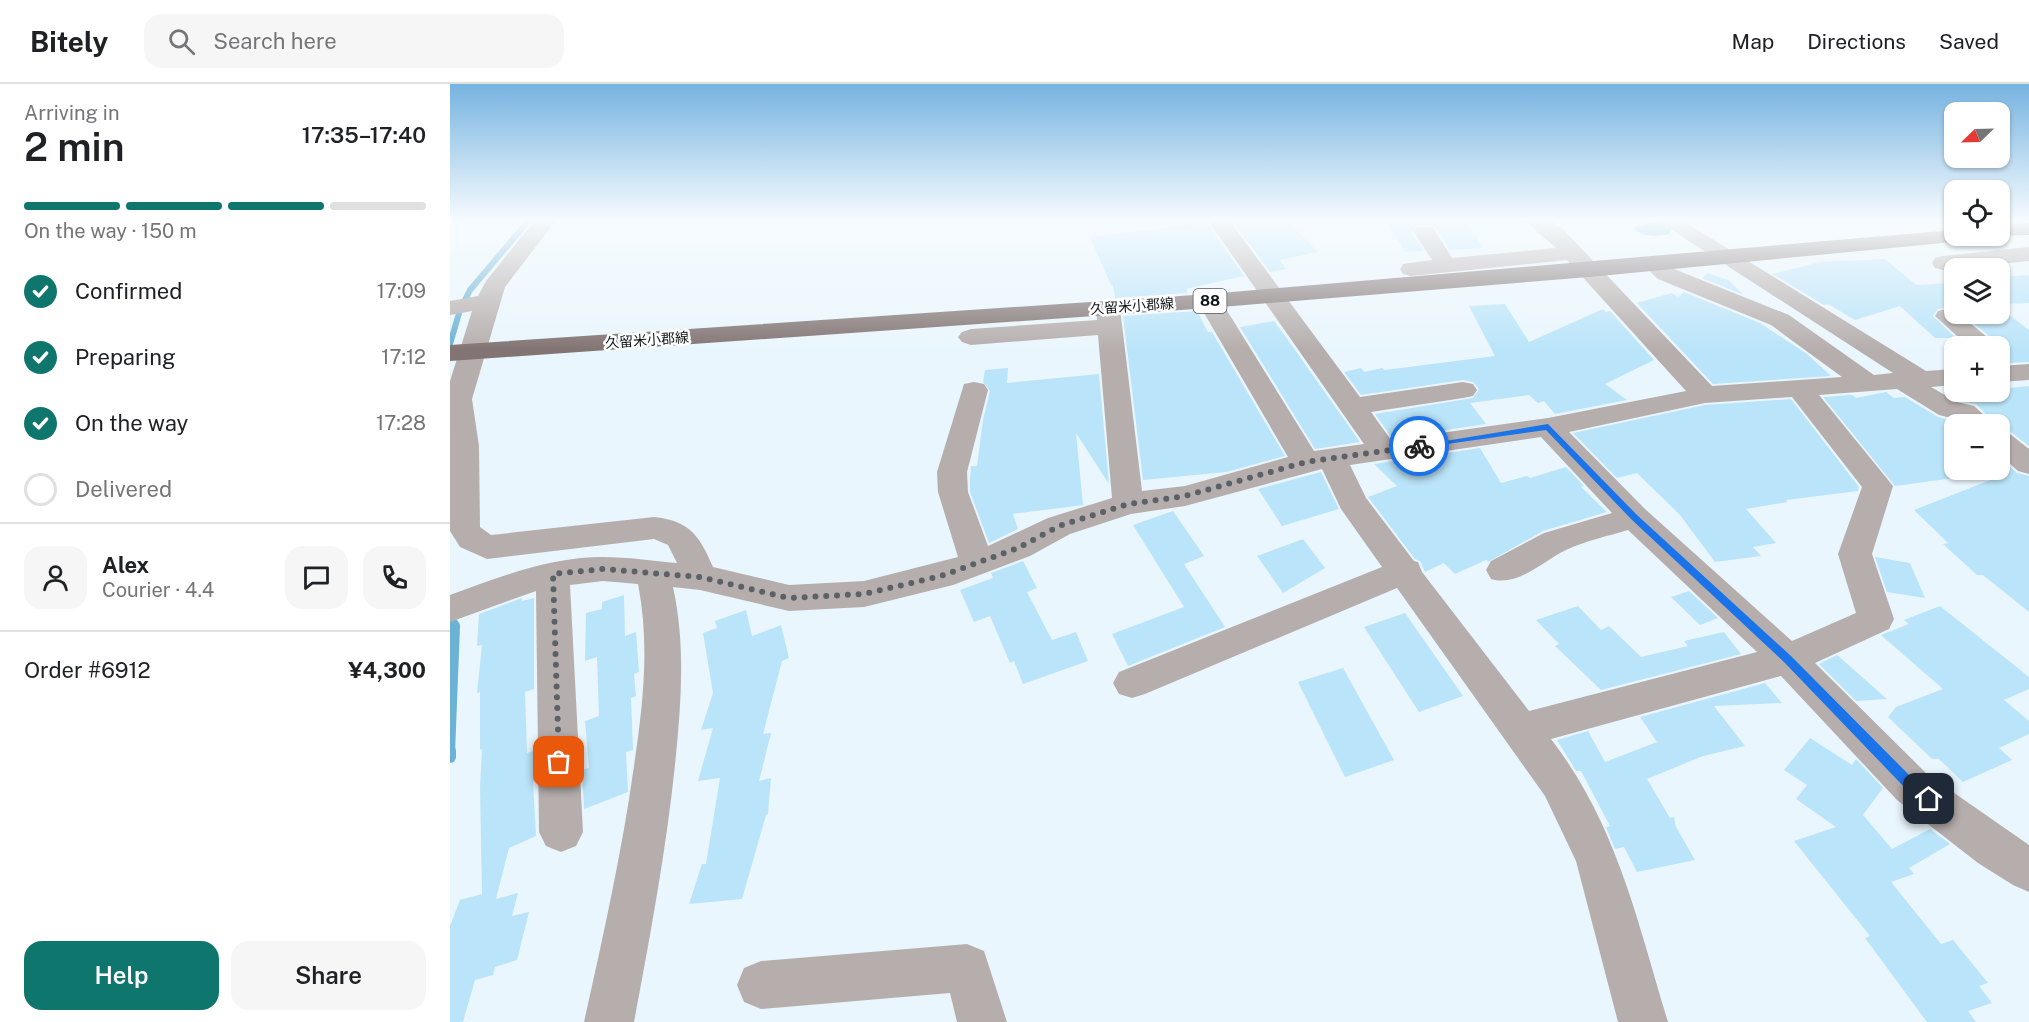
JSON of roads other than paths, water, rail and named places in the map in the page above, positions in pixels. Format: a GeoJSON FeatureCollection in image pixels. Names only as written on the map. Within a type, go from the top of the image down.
{"type":"FeatureCollection","features":[{"type":"Feature","properties":{"kind":"main road","name":"久留米小郡線"},"geometry":{"type":"LineString","coordinates":[[462,352],[1109,317],[1209,301],[1574,263]]}},
{"type":"Feature","properties":{"kind":"main road","name":"久留米小郡線"},"geometry":{"type":"LineString","coordinates":[[1609,263],[1666,263]]}},
{"type":"Feature","properties":{"kind":"street"},"geometry":{"type":"LineString","coordinates":[[512,263],[482,302],[462,352],[458,399],[464,446],[464,528],[471,539],[487,547],[670,528],[682,538],[700,577]]}},
{"type":"Feature","properties":{"kind":"street"},"geometry":{"type":"LineString","coordinates":[[1249,263],[1384,451]]}},
{"type":"Feature","properties":{"kind":"street"},"geometry":{"type":"LineString","coordinates":[[1411,269],[1446,265],[1546,263]]}},
{"type":"Feature","properties":{"kind":"street"},"geometry":{"type":"LineString","coordinates":[[1582,263],[1705,395]]}},
{"type":"Feature","properties":{"kind":"street"},"geometry":{"type":"LineString","coordinates":[[1735,263],[1912,380],[1950,409],[1967,414]]}},
{"type":"Feature","properties":{"kind":"street"},"geometry":{"type":"LineString","coordinates":[[1653,264],[1666,274],[1780,320],[1868,383]]}},
{"type":"Feature","properties":{"kind":"street"},"geometry":{"type":"LineString","coordinates":[[1209,301],[1319,460],[1406,571],[1560,783],[1597,859],[1643,1022]]}},
{"type":"Feature","properties":{"kind":"street"},"geometry":{"type":"LineString","coordinates":[[451,308],[482,302]]}},
{"type":"Feature","properties":{"kind":"street"},"geometry":{"type":"LineString","coordinates":[[971,338],[1109,317],[1128,504]]}},
{"type":"Feature","properties":{"kind":"street"},"geometry":{"type":"LineString","coordinates":[[1957,324],[1971,336]]}},
{"type":"Feature","properties":{"kind":"street"},"geometry":{"type":"LineString","coordinates":[[455,607],[524,581],[553,574],[603,569],[700,577],[789,598],[864,594],[941,576],[1018,548],[1059,526],[1128,504],[1185,496],[1319,460],[1548,427],[1705,395],[1944,378]]}},
{"type":"Feature","properties":{"kind":"street"},"geometry":{"type":"LineString","coordinates":[[1522,730],[1788,659],[1876,619],[1855,554],[1878,486],[1799,388]]}},
{"type":"Feature","properties":{"kind":"street"},"geometry":{"type":"LineString","coordinates":[[974,390],[952,472],[953,492],[977,563]]}},
{"type":"Feature","properties":{"kind":"street"},"geometry":{"type":"LineString","coordinates":[[1351,407],[1463,390]]}},
{"type":"Feature","properties":{"kind":"street"},"geometry":{"type":"LineString","coordinates":[[1548,427],[1634,517],[1788,659],[1912,787],[1993,848],[2029,870]]}},
{"type":"Feature","properties":{"kind":"street"},"geometry":{"type":"LineString","coordinates":[[2010,448],[2029,464]]}},
{"type":"Feature","properties":{"kind":"street"},"geometry":{"type":"LineString","coordinates":[[1503,570],[1556,541],[1634,517]]}},
{"type":"Feature","properties":{"kind":"street"},"geometry":{"type":"LineString","coordinates":[[1132,683],[1406,571]]}},
{"type":"Feature","properties":{"kind":"street"},"geometry":{"type":"LineString","coordinates":[[609,1022],[650,813],[665,677],[663,614],[653,572]]}},
{"type":"Feature","properties":{"kind":"street"},"geometry":{"type":"LineString","coordinates":[[553,574],[561,832]]}},
{"type":"Feature","properties":{"kind":"street"},"geometry":{"type":"LineString","coordinates":[[761,985],[967,968],[982,1022]]}},
{"type":"Feature","properties":{"kind":"waterway"},"geometry":{"type":"LineString","coordinates":[[450,344],[460,310],[470,290],[493,263]]}},
{"type":"Feature","properties":{"kind":"waterway"},"geometry":{"type":"LineString","coordinates":[[450,619],[455,626],[450,753]]}}]}
